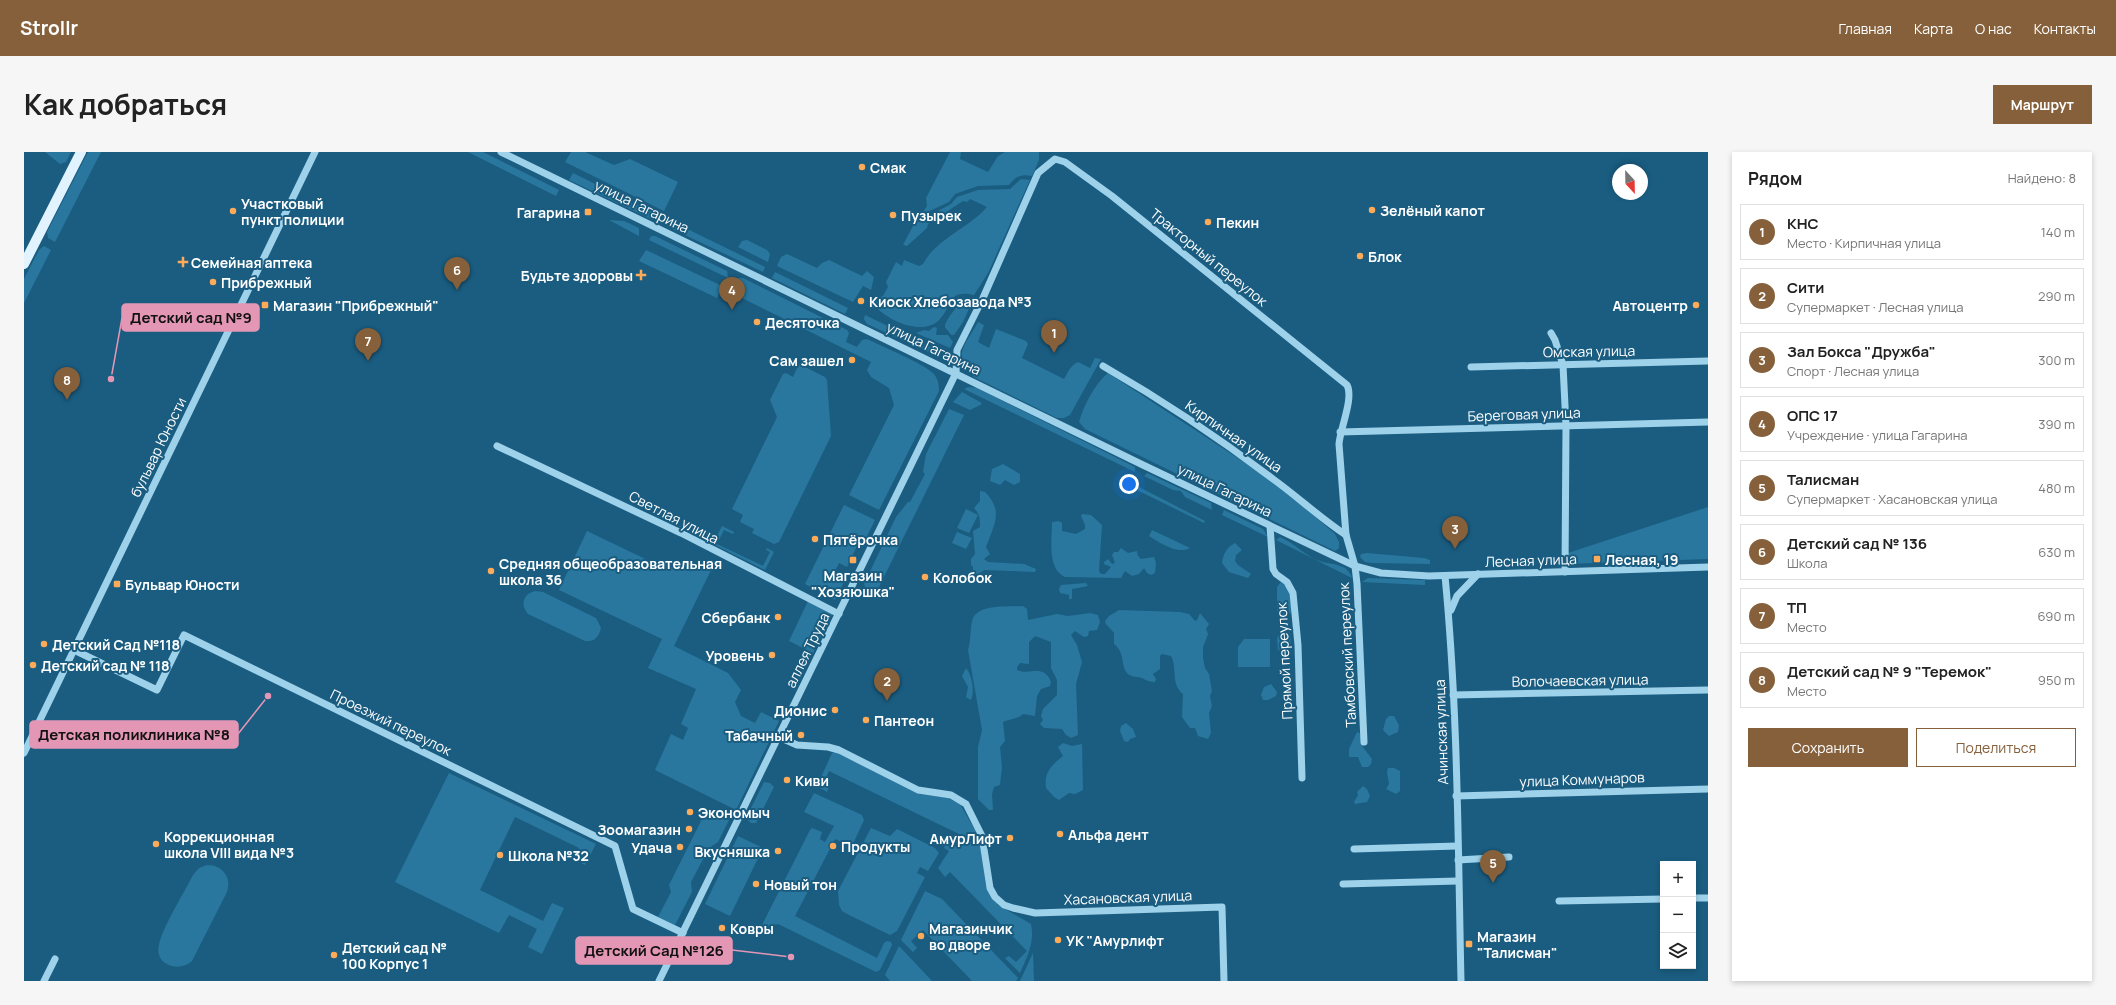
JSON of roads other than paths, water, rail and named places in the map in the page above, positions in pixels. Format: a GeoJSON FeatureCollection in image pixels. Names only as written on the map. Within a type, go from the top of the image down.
{"type":"FeatureCollection","features":[{"type":"Feature","properties":{"kind":"main road"},"geometry":{"type":"LineString","coordinates":[[24,264],[81,152]]}},
{"type":"Feature","properties":{"kind":"street","name":"бульвар Юности"},"geometry":{"type":"LineString","coordinates":[[24,754],[315,152]]}},
{"type":"Feature","properties":{"kind":"street","name":"улица Гагарина"},"geometry":{"type":"LineString","coordinates":[[501,152],[1355,566]]}},
{"type":"Feature","properties":{"kind":"street","name":"Тракторный переулок"},"geometry":{"type":"LineString","coordinates":[[956,373],[957,350],[983,298],[1038,173],[1054,159],[1065,162],[1131,211],[1344,382]]}},
{"type":"Feature","properties":{"kind":"street"},"geometry":{"type":"LineString","coordinates":[[1551,333],[1555,340],[1563,365],[1566,426],[1565,572]]}},
{"type":"Feature","properties":{"kind":"street","name":"Омская улица"},"geometry":{"type":"LineString","coordinates":[[1471,368],[1708,361]]}},
{"type":"Feature","properties":{"kind":"street","name":"Кирпичная улица"},"geometry":{"type":"LineString","coordinates":[[1103,366],[1231,448],[1273,479],[1325,522],[1346,535]]}},
{"type":"Feature","properties":{"kind":"street","name":"аллея Труда"},"geometry":{"type":"LineString","coordinates":[[659,981],[956,373]]}},
{"type":"Feature","properties":{"kind":"street","name":"Тамбовский переулок"},"geometry":{"type":"LineString","coordinates":[[1344,382],[1348,385],[1350,395],[1340,432],[1340,465],[1346,535],[1355,566],[1359,607],[1364,742]]}},
{"type":"Feature","properties":{"kind":"street","name":"Береговая улица"},"geometry":{"type":"LineString","coordinates":[[1340,432],[1708,422]]}},
{"type":"Feature","properties":{"kind":"street","name":"Светлая улица"},"geometry":{"type":"LineString","coordinates":[[497,446],[691,538],[839,614]]}},
{"type":"Feature","properties":{"kind":"street","name":"Прямой переулок"},"geometry":{"type":"LineString","coordinates":[[1270,526],[1273,568],[1276,574],[1288,582],[1293,593],[1298,645],[1302,778]]}},
{"type":"Feature","properties":{"kind":"street","name":"Лесная улица"},"geometry":{"type":"LineString","coordinates":[[1355,566],[1381,573],[1445,576],[1708,568]]}},
{"type":"Feature","properties":{"kind":"street","name":"Ачинская улица"},"geometry":{"type":"LineString","coordinates":[[1450,616],[1457,596],[1478,574]]}},
{"type":"Feature","properties":{"kind":"street","name":"Ачинская улица"},"geometry":{"type":"LineString","coordinates":[[1445,576],[1450,616],[1462,981]]}},
{"type":"Feature","properties":{"kind":"street","name":"Проезжий переулок"},"geometry":{"type":"LineString","coordinates":[[74,650],[157,690],[184,635],[614,846],[633,909],[683,933]]}},
{"type":"Feature","properties":{"kind":"street","name":"Волочаевская улица"},"geometry":{"type":"LineString","coordinates":[[1453,695],[1708,690]]}},
{"type":"Feature","properties":{"kind":"street","name":"Хасановская улица"},"geometry":{"type":"LineString","coordinates":[[779,737],[797,745],[835,748],[918,790],[951,795],[960,799],[966,804],[982,836],[990,888],[995,897],[1004,904],[1013,908],[1035,913],[1222,907],[1224,981]]}},
{"type":"Feature","properties":{"kind":"street","name":"улица Коммунаров"},"geometry":{"type":"LineString","coordinates":[[1456,796],[1708,789]]}},
{"type":"Feature","properties":{"kind":"street"},"geometry":{"type":"LineString","coordinates":[[1354,849],[1458,846]]}},
{"type":"Feature","properties":{"kind":"street"},"geometry":{"type":"LineString","coordinates":[[1458,860],[1509,857]]}},
{"type":"Feature","properties":{"kind":"street"},"geometry":{"type":"LineString","coordinates":[[1343,884],[1458,881]]}},
{"type":"Feature","properties":{"kind":"street"},"geometry":{"type":"LineString","coordinates":[[1696,898],[1708,898]]}},
{"type":"Feature","properties":{"kind":"street"},"geometry":{"type":"LineString","coordinates":[[1558,901],[1660,899]]}},
{"type":"Feature","properties":{"kind":"street"},"geometry":{"type":"LineString","coordinates":[[44,981],[55,958]]}},
{"type":"Feature","properties":{"kind":"place","name":"Смак"},"geometry":{"type":"Point","coordinates":[862,167]}},
{"type":"Feature","properties":{"kind":"place","name":"Зелёный капот"},"geometry":{"type":"Point","coordinates":[1372,210]}},
{"type":"Feature","properties":{"kind":"place","name":"Участковый пункт полиции"},"geometry":{"type":"Point","coordinates":[233,211]}},
{"type":"Feature","properties":{"kind":"place","name":"Гагарина"},"geometry":{"type":"Point","coordinates":[588,212]}},
{"type":"Feature","properties":{"kind":"place","name":"Пузырек"},"geometry":{"type":"Point","coordinates":[893,215]}},
{"type":"Feature","properties":{"kind":"place","name":"Пекин"},"geometry":{"type":"Point","coordinates":[1208,222]}},
{"type":"Feature","properties":{"kind":"place","name":"Блок"},"geometry":{"type":"Point","coordinates":[1360,256]}},
{"type":"Feature","properties":{"kind":"place","name":"Семейная аптека"},"geometry":{"type":"Point","coordinates":[183,262]}},
{"type":"Feature","properties":{"kind":"place","name":"Будьте здоровы"},"geometry":{"type":"Point","coordinates":[641,275]}},
{"type":"Feature","properties":{"kind":"place","name":"Прибрежный"},"geometry":{"type":"Point","coordinates":[213,282]}},
{"type":"Feature","properties":{"kind":"place","name":"Детский сад № 136"},"geometry":{"type":"Point","coordinates":[457,290]}},
{"type":"Feature","properties":{"kind":"place","name":"Киоск Хлебозавода №3"},"geometry":{"type":"Point","coordinates":[861,301]}},
{"type":"Feature","properties":{"kind":"place","name":"Магазин \"Прибрежный\""},"geometry":{"type":"Point","coordinates":[265,305]}},
{"type":"Feature","properties":{"kind":"place","name":"Автоцентр"},"geometry":{"type":"Point","coordinates":[1696,305]}},
{"type":"Feature","properties":{"kind":"place","name":"ОПС 17"},"geometry":{"type":"Point","coordinates":[732,310]}},
{"type":"Feature","properties":{"kind":"place","name":"Десяточка"},"geometry":{"type":"Point","coordinates":[757,322]}},
{"type":"Feature","properties":{"kind":"place","name":"КНС"},"geometry":{"type":"Point","coordinates":[1054,353]}},
{"type":"Feature","properties":{"kind":"place","name":"Сам зашел"},"geometry":{"type":"Point","coordinates":[852,360]}},
{"type":"Feature","properties":{"kind":"place","name":"ТП"},"geometry":{"type":"Point","coordinates":[368,361]}},
{"type":"Feature","properties":{"kind":"place","name":"Детский сад №9"},"geometry":{"type":"Point","coordinates":[111,379]}},
{"type":"Feature","properties":{"kind":"place","name":"Детский сад № 9 \"Теремок\""},"geometry":{"type":"Point","coordinates":[67,400]}},
{"type":"Feature","properties":{"kind":"place","name":"Пятёрочка"},"geometry":{"type":"Point","coordinates":[815,539]}},
{"type":"Feature","properties":{"kind":"place","name":"Зал Бокса \"Дружба\""},"geometry":{"type":"Point","coordinates":[1455,549]}},
{"type":"Feature","properties":{"kind":"place","name":"Лесная, 19"},"geometry":{"type":"Point","coordinates":[1597,559]}},
{"type":"Feature","properties":{"kind":"place","name":"Магазин \"Хозяюшка\""},"geometry":{"type":"Point","coordinates":[853,560]}},
{"type":"Feature","properties":{"kind":"place","name":"Средняя общеобразовательная школа 36"},"geometry":{"type":"Point","coordinates":[491,571]}},
{"type":"Feature","properties":{"kind":"place","name":"Колобок"},"geometry":{"type":"Point","coordinates":[925,577]}},
{"type":"Feature","properties":{"kind":"place","name":"Бульвар Юности"},"geometry":{"type":"Point","coordinates":[117,584]}},
{"type":"Feature","properties":{"kind":"place","name":"Сбербанк"},"geometry":{"type":"Point","coordinates":[778,617]}},
{"type":"Feature","properties":{"kind":"place","name":"Детский Сад №118"},"geometry":{"type":"Point","coordinates":[44,644]}},
{"type":"Feature","properties":{"kind":"place","name":"Уровень"},"geometry":{"type":"Point","coordinates":[772,655]}},
{"type":"Feature","properties":{"kind":"place","name":"Детский сад № 118"},"geometry":{"type":"Point","coordinates":[33,665]}},
{"type":"Feature","properties":{"kind":"place","name":"Детская поликлиника №8"},"geometry":{"type":"Point","coordinates":[268,696]}},
{"type":"Feature","properties":{"kind":"place","name":"Сити"},"geometry":{"type":"Point","coordinates":[887,701]}},
{"type":"Feature","properties":{"kind":"place","name":"Дионис"},"geometry":{"type":"Point","coordinates":[835,710]}},
{"type":"Feature","properties":{"kind":"place","name":"Пантеон"},"geometry":{"type":"Point","coordinates":[866,720]}},
{"type":"Feature","properties":{"kind":"place","name":"Табачный"},"geometry":{"type":"Point","coordinates":[801,735]}},
{"type":"Feature","properties":{"kind":"place","name":"Киви"},"geometry":{"type":"Point","coordinates":[787,780]}},
{"type":"Feature","properties":{"kind":"place","name":"Экономыч"},"geometry":{"type":"Point","coordinates":[690,812]}},
{"type":"Feature","properties":{"kind":"place","name":"Зоомагазин"},"geometry":{"type":"Point","coordinates":[689,829]}},
{"type":"Feature","properties":{"kind":"place","name":"Альфа дент"},"geometry":{"type":"Point","coordinates":[1060,834]}},
{"type":"Feature","properties":{"kind":"place","name":"АмурЛифт"},"geometry":{"type":"Point","coordinates":[1010,838]}},
{"type":"Feature","properties":{"kind":"place","name":"Коррекционная школа VIII вида №3"},"geometry":{"type":"Point","coordinates":[156,844]}},
{"type":"Feature","properties":{"kind":"place","name":"Продукты"},"geometry":{"type":"Point","coordinates":[833,846]}},
{"type":"Feature","properties":{"kind":"place","name":"Удача"},"geometry":{"type":"Point","coordinates":[680,847]}},
{"type":"Feature","properties":{"kind":"place","name":"Вкусняшка"},"geometry":{"type":"Point","coordinates":[778,851]}},
{"type":"Feature","properties":{"kind":"place","name":"Школа №32"},"geometry":{"type":"Point","coordinates":[500,855]}},
{"type":"Feature","properties":{"kind":"place","name":"Талисман"},"geometry":{"type":"Point","coordinates":[1493,883]}},
{"type":"Feature","properties":{"kind":"place","name":"Новый тон"},"geometry":{"type":"Point","coordinates":[756,884]}},
{"type":"Feature","properties":{"kind":"place","name":"Ковры"},"geometry":{"type":"Point","coordinates":[722,928]}},
{"type":"Feature","properties":{"kind":"place","name":"Магазинчик во дворе"},"geometry":{"type":"Point","coordinates":[921,936]}},
{"type":"Feature","properties":{"kind":"place","name":"УК \"Амурлифт"},"geometry":{"type":"Point","coordinates":[1058,940]}},
{"type":"Feature","properties":{"kind":"place","name":"Магазин \"Талисман\""},"geometry":{"type":"Point","coordinates":[1469,944]}},
{"type":"Feature","properties":{"kind":"place","name":"Детский сад № 100 Корпус 1"},"geometry":{"type":"Point","coordinates":[334,955]}},
{"type":"Feature","properties":{"kind":"place","name":"Детский Сад №126"},"geometry":{"type":"Point","coordinates":[791,957]}}]}
